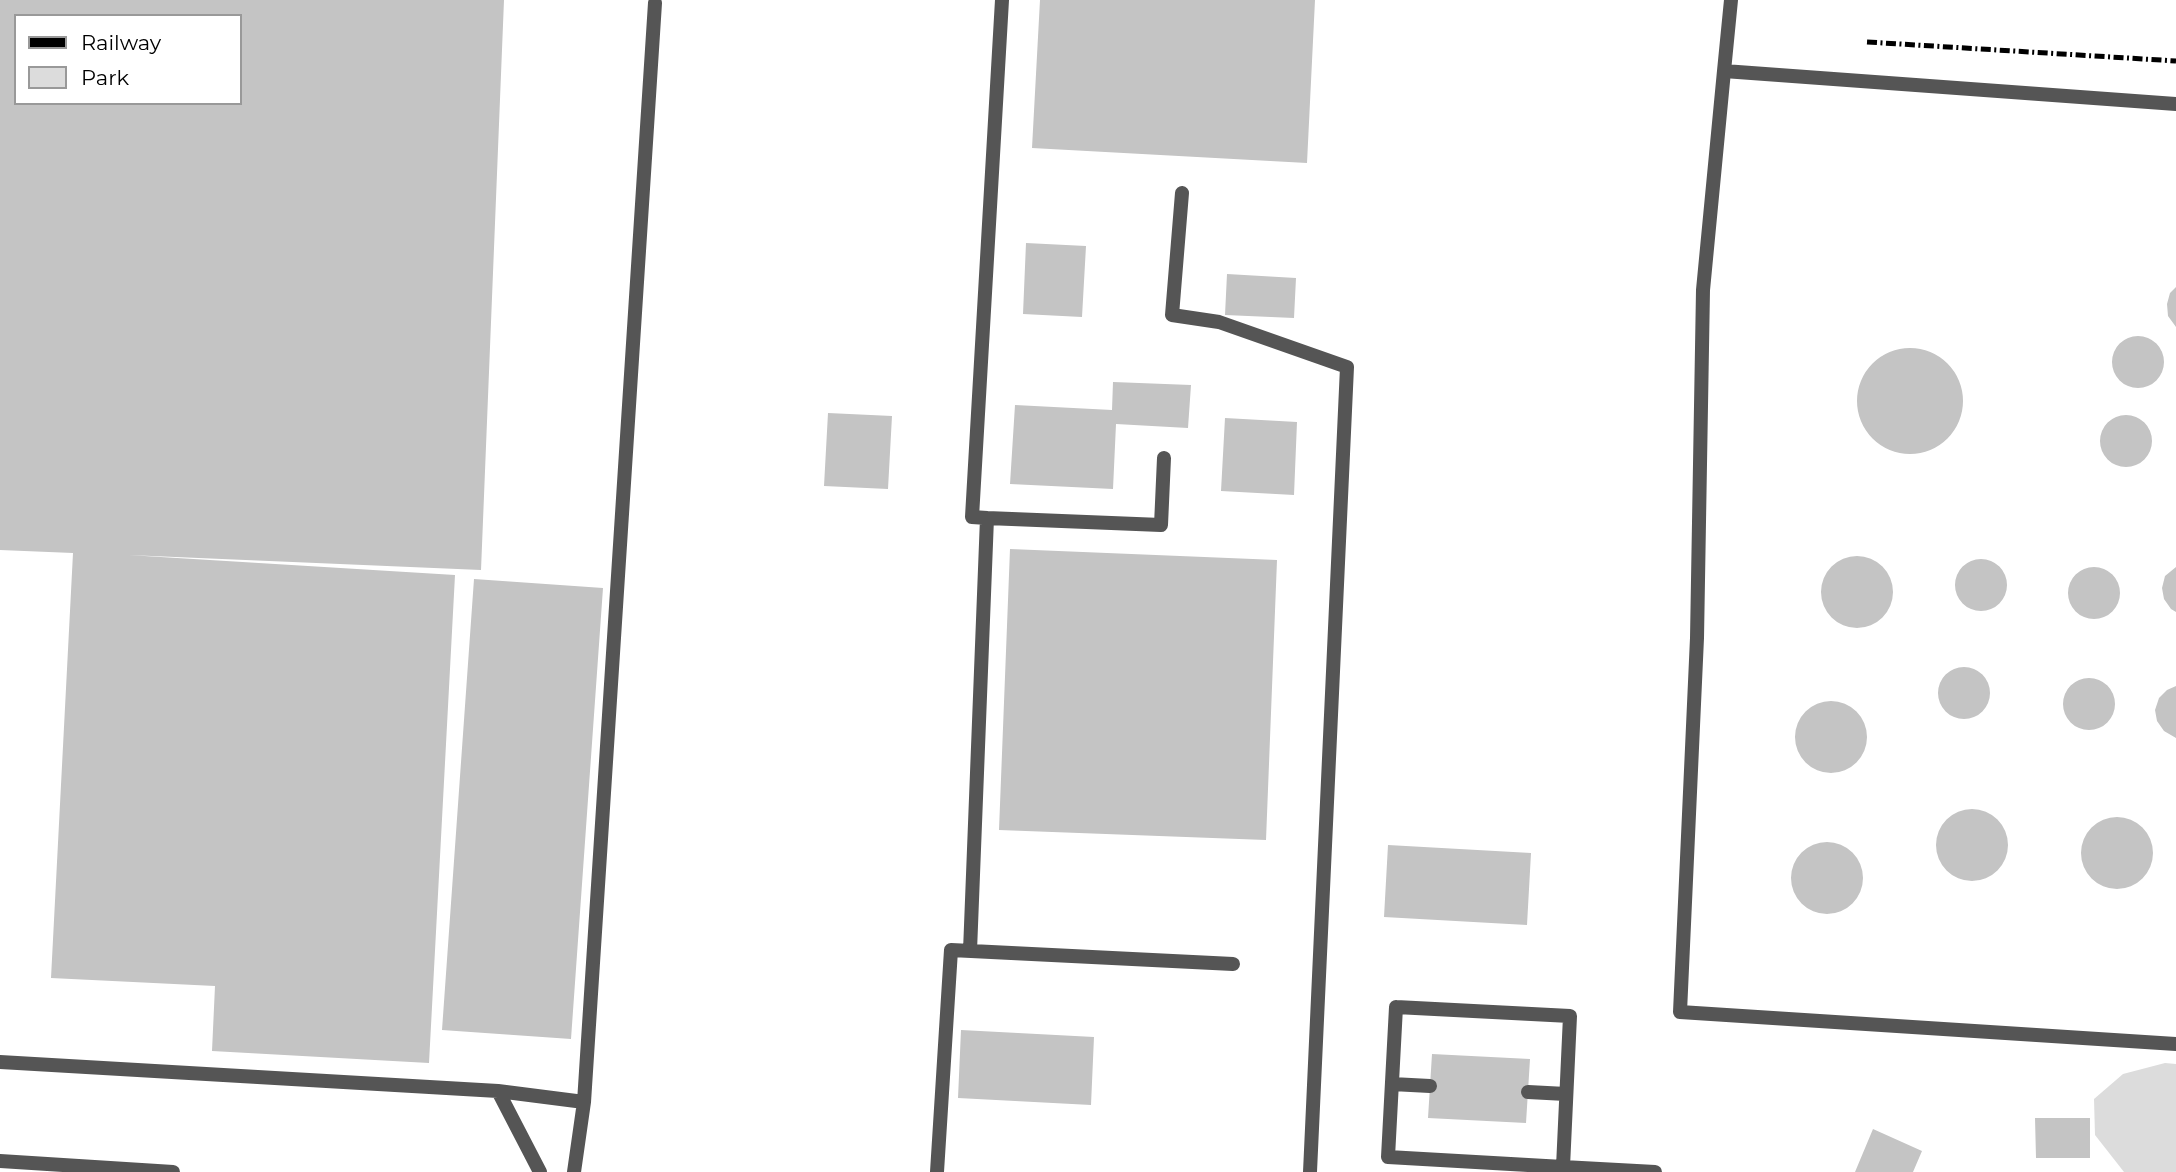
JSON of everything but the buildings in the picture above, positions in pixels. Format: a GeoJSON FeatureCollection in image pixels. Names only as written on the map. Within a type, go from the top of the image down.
{"type":"FeatureCollection","features":[{"type":"Feature","properties":{"kind":"lane"},"geometry":{"type":"LineString","coordinates":[[1003,0],[972,517],[1161,525],[1164,458]]}},
{"type":"Feature","properties":{"kind":"lane"},"geometry":{"type":"LineString","coordinates":[[1731,0],[1703,290],[1697,638],[1680,1012],[2176,1044]]}},
{"type":"Feature","properties":{"kind":"lane"},"geometry":{"type":"LineString","coordinates":[[575,1172],[584,1102],[655,3]]}},
{"type":"Feature","properties":{"kind":"lane"},"geometry":{"type":"LineString","coordinates":[[1724,71],[2176,104]]}},
{"type":"Feature","properties":{"kind":"lane"},"geometry":{"type":"LineString","coordinates":[[1182,193],[1172,315],[1219,322],[1347,367],[1310,1172]]}},
{"type":"Feature","properties":{"kind":"lane"},"geometry":{"type":"LineString","coordinates":[[970,951],[987,518]]}},
{"type":"Feature","properties":{"kind":"lane"},"geometry":{"type":"LineString","coordinates":[[937,1172],[951,950],[1233,964]]}},
{"type":"Feature","properties":{"kind":"lane"},"geometry":{"type":"LineString","coordinates":[[1563,1167],[1570,1016],[1396,1007],[1388,1157],[1563,1167],[1655,1172]]}},
{"type":"Feature","properties":{"kind":"lane"},"geometry":{"type":"LineString","coordinates":[[0,1062],[498,1091],[584,1102]]}},
{"type":"Feature","properties":{"kind":"lane"},"geometry":{"type":"LineString","coordinates":[[1392,1084],[1430,1086]]}},
{"type":"Feature","properties":{"kind":"lane"},"geometry":{"type":"LineString","coordinates":[[498,1091],[540,1172]]}},
{"type":"Feature","properties":{"kind":"lane"},"geometry":{"type":"LineString","coordinates":[[1528,1092],[1566,1094]]}},
{"type":"Feature","properties":{"kind":"lane"},"geometry":{"type":"LineString","coordinates":[[0,1161],[173,1172]]}},
{"type":"Feature","properties":{"kind":"green space"},"geometry":{"type":"Polygon","coordinates":[[[2165,1063],[2176,1064],[2176,1172],[2124,1172],[2095,1135],[2094,1099],[2123,1074],[2165,1063]]]}},
{"type":"Feature","properties":{"kind":"railway"},"geometry":{"type":"LineString","coordinates":[[1867,42],[2176,61]]}}]}
